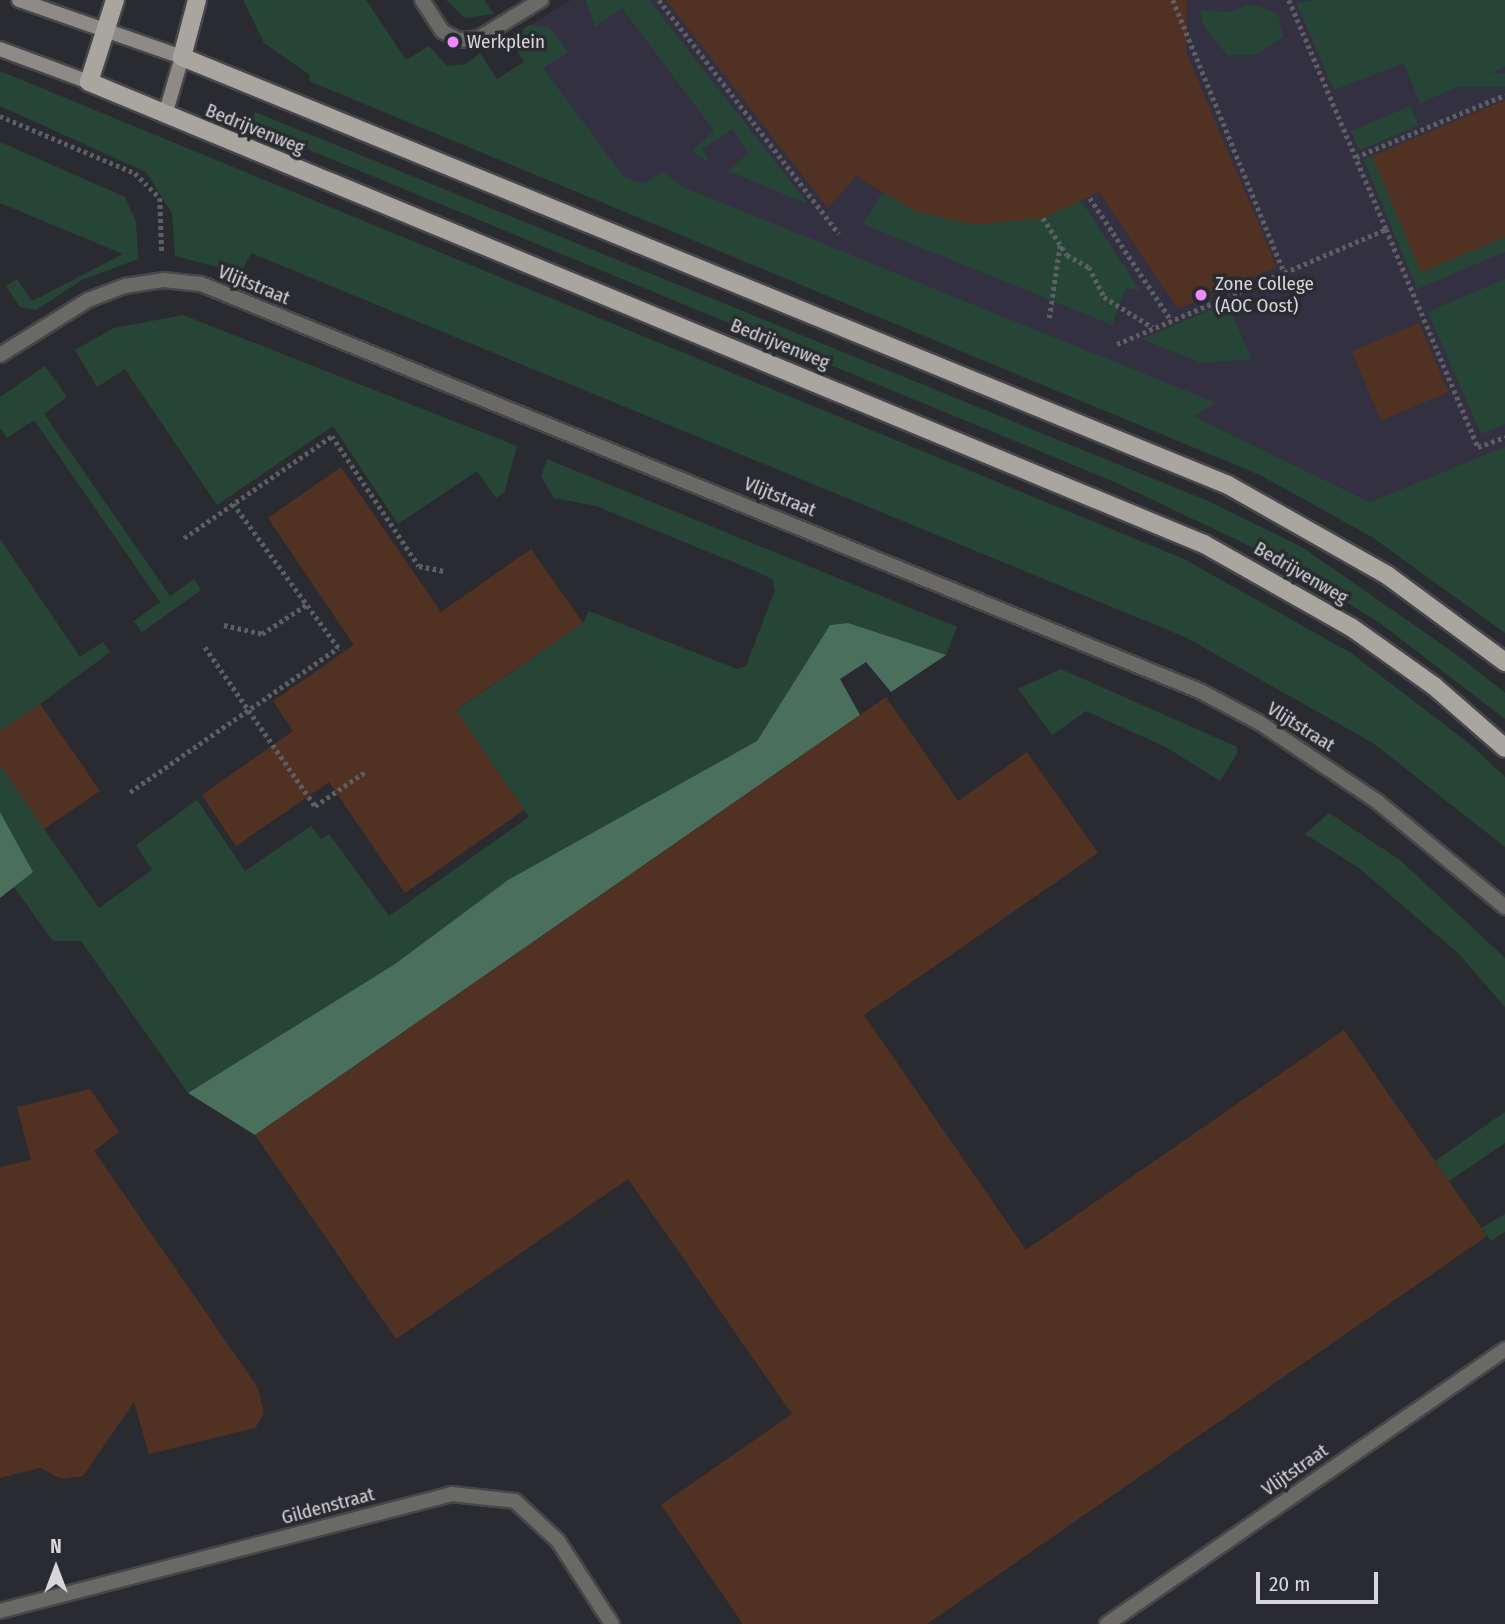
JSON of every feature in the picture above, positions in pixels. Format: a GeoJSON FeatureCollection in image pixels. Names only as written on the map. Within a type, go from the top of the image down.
{"type":"FeatureCollection","features":[{"type":"Feature","properties":{"kind":"main road","name":"Bedrijvenweg"},"geometry":{"type":"LineString","coordinates":[[19,0],[105,34],[182,57],[1228,485],[1387,575],[1505,662]]}},
{"type":"Feature","properties":{"kind":"main road"},"geometry":{"type":"LineString","coordinates":[[89,82],[115,0]]}},
{"type":"Feature","properties":{"kind":"main road"},"geometry":{"type":"LineString","coordinates":[[165,115],[197,0]]}},
{"type":"Feature","properties":{"kind":"main road","name":"Bedrijvenweg"},"geometry":{"type":"LineString","coordinates":[[0,49],[89,82],[1204,544],[1351,627],[1434,686],[1505,748]]}},
{"type":"Feature","properties":{"kind":"street"},"geometry":{"type":"LineString","coordinates":[[422,0],[442,31],[458,40],[479,38],[541,0]]}},
{"type":"Feature","properties":{"kind":"street","name":"Vlijtstraat"},"geometry":{"type":"LineString","coordinates":[[0,355],[88,300],[163,280],[201,284],[1200,691],[1260,723],[1378,802],[1505,907]]}},
{"type":"Feature","properties":{"kind":"street","name":"Vlijtstraat"},"geometry":{"type":"LineString","coordinates":[[1107,1624],[1505,1349]]}},
{"type":"Feature","properties":{"kind":"street","name":"Gildenstraat"},"geometry":{"type":"LineString","coordinates":[[0,1611],[451,1494],[515,1501],[558,1541],[612,1624]]}},
{"type":"Feature","properties":{"kind":"path"},"geometry":{"type":"LineString","coordinates":[[659,0],[839,234]]}},
{"type":"Feature","properties":{"kind":"path"},"geometry":{"type":"LineString","coordinates":[[1173,0],[1284,272]]}},
{"type":"Feature","properties":{"kind":"path"},"geometry":{"type":"LineString","coordinates":[[1289,0],[1478,447],[1505,437]]}},
{"type":"Feature","properties":{"kind":"path"},"geometry":{"type":"LineString","coordinates":[[1356,157],[1505,95]]}},
{"type":"Feature","properties":{"kind":"path"},"geometry":{"type":"LineString","coordinates":[[0,117],[135,173],[160,198],[163,280]]}},
{"type":"Feature","properties":{"kind":"path"},"geometry":{"type":"LineString","coordinates":[[1090,198],[1171,320]]}},
{"type":"Feature","properties":{"kind":"path"},"geometry":{"type":"LineString","coordinates":[[1043,218],[1075,263],[1089,267],[1104,297],[1153,328]]}},
{"type":"Feature","properties":{"kind":"path"},"geometry":{"type":"LineString","coordinates":[[1117,344],[1386,229]]}},
{"type":"Feature","properties":{"kind":"path"},"geometry":{"type":"LineString","coordinates":[[1049,317],[1060,244]]}},
{"type":"Feature","properties":{"kind":"path"},"geometry":{"type":"LineString","coordinates":[[184,538],[332,436],[419,566],[445,571]]}},
{"type":"Feature","properties":{"kind":"path"},"geometry":{"type":"LineString","coordinates":[[130,792],[338,648],[233,504]]}},
{"type":"Feature","properties":{"kind":"path"},"geometry":{"type":"LineString","coordinates":[[224,625],[262,634],[306,605]]}},
{"type":"Feature","properties":{"kind":"path"},"geometry":{"type":"LineString","coordinates":[[205,647],[315,806],[365,772]]}},
{"type":"Feature","properties":{"kind":"shaded area","name":"Zone College (AOC Oost)"},"geometry":{"type":"Polygon","coordinates":[[[571,0],[1505,0],[1505,589],[1373,503],[1192,416],[602,174],[509,38],[571,0]]]}},
{"type":"Feature","properties":{"kind":"green space"},"geometry":{"type":"Polygon","coordinates":[[[243,0],[366,0],[406,60],[429,46],[447,66],[466,64],[480,53],[497,79],[524,62],[509,38],[529,25],[549,27],[568,52],[543,68],[624,177],[645,184],[662,171],[683,187],[1216,403],[1193,416],[1370,502],[1505,447],[1505,633],[1372,537],[1260,475],[309,81],[310,75],[264,43],[243,0]]]}},
{"type":"Feature","properties":{"kind":"green space"},"geometry":{"type":"Polygon","coordinates":[[[446,0],[484,0],[494,14],[465,18],[446,0]]]}},
{"type":"Feature","properties":{"kind":"green space"},"geometry":{"type":"Polygon","coordinates":[[[586,0],[649,0],[808,204],[728,171],[749,153],[732,129],[702,149],[710,162],[699,157],[692,150],[714,131],[622,8],[595,27],[586,0]]]}},
{"type":"Feature","properties":{"kind":"green space"},"geometry":{"type":"Polygon","coordinates":[[[1313,0],[1505,0],[1505,67],[1420,103],[1404,63],[1334,90],[1297,4],[1313,0]]]}},
{"type":"Feature","properties":{"kind":"green space"},"geometry":{"type":"Polygon","coordinates":[[[1250,4],[1277,13],[1283,37],[1255,55],[1227,55],[1202,23],[1201,10],[1229,12],[1250,4]]]}},
{"type":"Feature","properties":{"kind":"green space"},"geometry":{"type":"Polygon","coordinates":[[[0,71],[1184,559],[1351,653],[1471,745],[1505,777],[1505,847],[1373,743],[1185,637],[251,253],[241,273],[175,256],[172,213],[146,172],[0,106],[0,71]]]}},
{"type":"Feature","properties":{"kind":"green space"},"geometry":{"type":"Polygon","coordinates":[[[1415,73],[1505,73],[1505,87],[1415,87],[1415,73]]]}},
{"type":"Feature","properties":{"kind":"green space"},"geometry":{"type":"Polygon","coordinates":[[[1410,106],[1418,125],[1359,150],[1351,131],[1410,106]]]}},
{"type":"Feature","properties":{"kind":"green space"},"geometry":{"type":"Polygon","coordinates":[[[255,112],[1208,501],[1302,547],[1457,655],[1505,693],[1505,719],[1380,623],[1273,557],[1117,483],[273,135],[251,121],[255,112]]]}},
{"type":"Feature","properties":{"kind":"green space"},"geometry":{"type":"Polygon","coordinates":[[[0,142],[125,197],[136,222],[138,259],[82,280],[36,310],[20,307],[6,286],[17,279],[32,301],[123,254],[0,203],[0,142]]]}},
{"type":"Feature","properties":{"kind":"green space"},"geometry":{"type":"Polygon","coordinates":[[[1372,156],[1505,193],[1505,252],[1417,289],[1364,160],[1372,156]]]}},
{"type":"Feature","properties":{"kind":"green space"},"geometry":{"type":"Polygon","coordinates":[[[882,193],[1082,202],[1140,290],[1126,288],[1112,325],[863,224],[882,193]]]}},
{"type":"Feature","properties":{"kind":"green space"},"geometry":{"type":"Polygon","coordinates":[[[1505,279],[1505,424],[1481,434],[1428,312],[1505,279]]]}},
{"type":"Feature","properties":{"kind":"green space"},"geometry":{"type":"Polygon","coordinates":[[[1227,303],[1252,359],[1202,363],[1142,339],[1227,303]]]}},
{"type":"Feature","properties":{"kind":"green space"},"geometry":{"type":"Polygon","coordinates":[[[183,315],[517,446],[504,493],[496,498],[477,471],[398,524],[333,426],[217,505],[125,369],[97,387],[75,350],[114,328],[183,315]]]}},
{"type":"Feature","properties":{"kind":"green space"},"geometry":{"type":"Polygon","coordinates":[[[45,366],[67,397],[44,414],[170,596],[194,579],[201,590],[142,632],[134,621],[160,602],[34,420],[7,438],[0,428],[0,397],[45,366]]]}},
{"type":"Feature","properties":{"kind":"green space"},"geometry":{"type":"Polygon","coordinates":[[[547,459],[957,627],[946,655],[848,623],[830,625],[757,741],[508,880],[395,964],[188,1093],[81,941],[53,941],[14,887],[32,872],[0,812],[0,539],[80,657],[103,642],[110,652],[40,704],[44,829],[99,908],[152,870],[136,845],[197,800],[245,871],[311,826],[321,839],[329,834],[389,916],[529,817],[473,735],[445,718],[583,623],[589,611],[737,669],[746,666],[775,590],[772,579],[755,571],[596,506],[554,498],[541,477],[547,459]]]}},
{"type":"Feature","properties":{"kind":"green space"},"geometry":{"type":"Polygon","coordinates":[[[848,623],[946,655],[891,692],[866,662],[840,679],[860,715],[255,1135],[188,1093],[395,964],[508,880],[757,741],[830,625],[848,623]]]}},
{"type":"Feature","properties":{"kind":"green space"},"geometry":{"type":"Polygon","coordinates":[[[1061,669],[1237,747],[1237,754],[1220,781],[1166,747],[1086,711],[1052,735],[1018,689],[1061,669]]]}},
{"type":"Feature","properties":{"kind":"green space"},"geometry":{"type":"Polygon","coordinates":[[[0,812],[33,872],[0,898],[0,812]]]}},
{"type":"Feature","properties":{"kind":"green space"},"geometry":{"type":"Polygon","coordinates":[[[1329,813],[1400,860],[1505,958],[1505,1007],[1458,953],[1359,868],[1305,834],[1329,813]]]}},
{"type":"Feature","properties":{"kind":"green space"},"geometry":{"type":"Polygon","coordinates":[[[1505,1112],[1505,1143],[1449,1181],[1435,1161],[1505,1112]]]}},
{"type":"Feature","properties":{"kind":"green space"},"geometry":{"type":"Polygon","coordinates":[[[1505,1214],[1505,1232],[1491,1241],[1481,1228],[1505,1214]]]}},
{"type":"Feature","properties":{"kind":"building"},"geometry":{"type":"Polygon","coordinates":[[[666,0],[1187,0],[1187,55],[1277,267],[1178,309],[1099,192],[1043,218],[975,225],[915,211],[856,176],[828,208],[666,0]]]}},
{"type":"Feature","properties":{"kind":"building"},"geometry":{"type":"Polygon","coordinates":[[[1505,100],[1505,237],[1421,272],[1372,156],[1505,100]]]}},
{"type":"Feature","properties":{"kind":"building"},"geometry":{"type":"Polygon","coordinates":[[[1419,323],[1448,392],[1381,421],[1352,352],[1419,323]]]}},
{"type":"Feature","properties":{"kind":"building"},"geometry":{"type":"Polygon","coordinates":[[[341,467],[441,612],[531,549],[583,623],[456,710],[524,810],[405,893],[329,782],[236,846],[202,795],[293,731],[273,701],[354,645],[268,518],[341,467]]]}},
{"type":"Feature","properties":{"kind":"building"},"geometry":{"type":"Polygon","coordinates":[[[886,697],[958,801],[1027,752],[1098,853],[864,1015],[1026,1250],[1344,1030],[1487,1236],[927,1624],[743,1624],[661,1505],[792,1414],[628,1179],[396,1339],[255,1135],[886,697]]]}},
{"type":"Feature","properties":{"kind":"building"},"geometry":{"type":"Polygon","coordinates":[[[40,704],[100,791],[44,829],[0,765],[0,731],[40,704]]]}},
{"type":"Feature","properties":{"kind":"building"},"geometry":{"type":"Polygon","coordinates":[[[90,1089],[119,1132],[94,1151],[258,1388],[264,1414],[255,1428],[149,1454],[134,1402],[83,1476],[62,1479],[40,1468],[0,1478],[0,1167],[31,1160],[17,1107],[90,1089]]]}},
{"type":"Feature","properties":{"kind":"place","name":"Werkplein"},"geometry":{"type":"Point","coordinates":[453,42]}},
{"type":"Feature","properties":{"kind":"place","name":"Zone College (AOC Oost)"},"geometry":{"type":"Point","coordinates":[1201,295]}}]}
